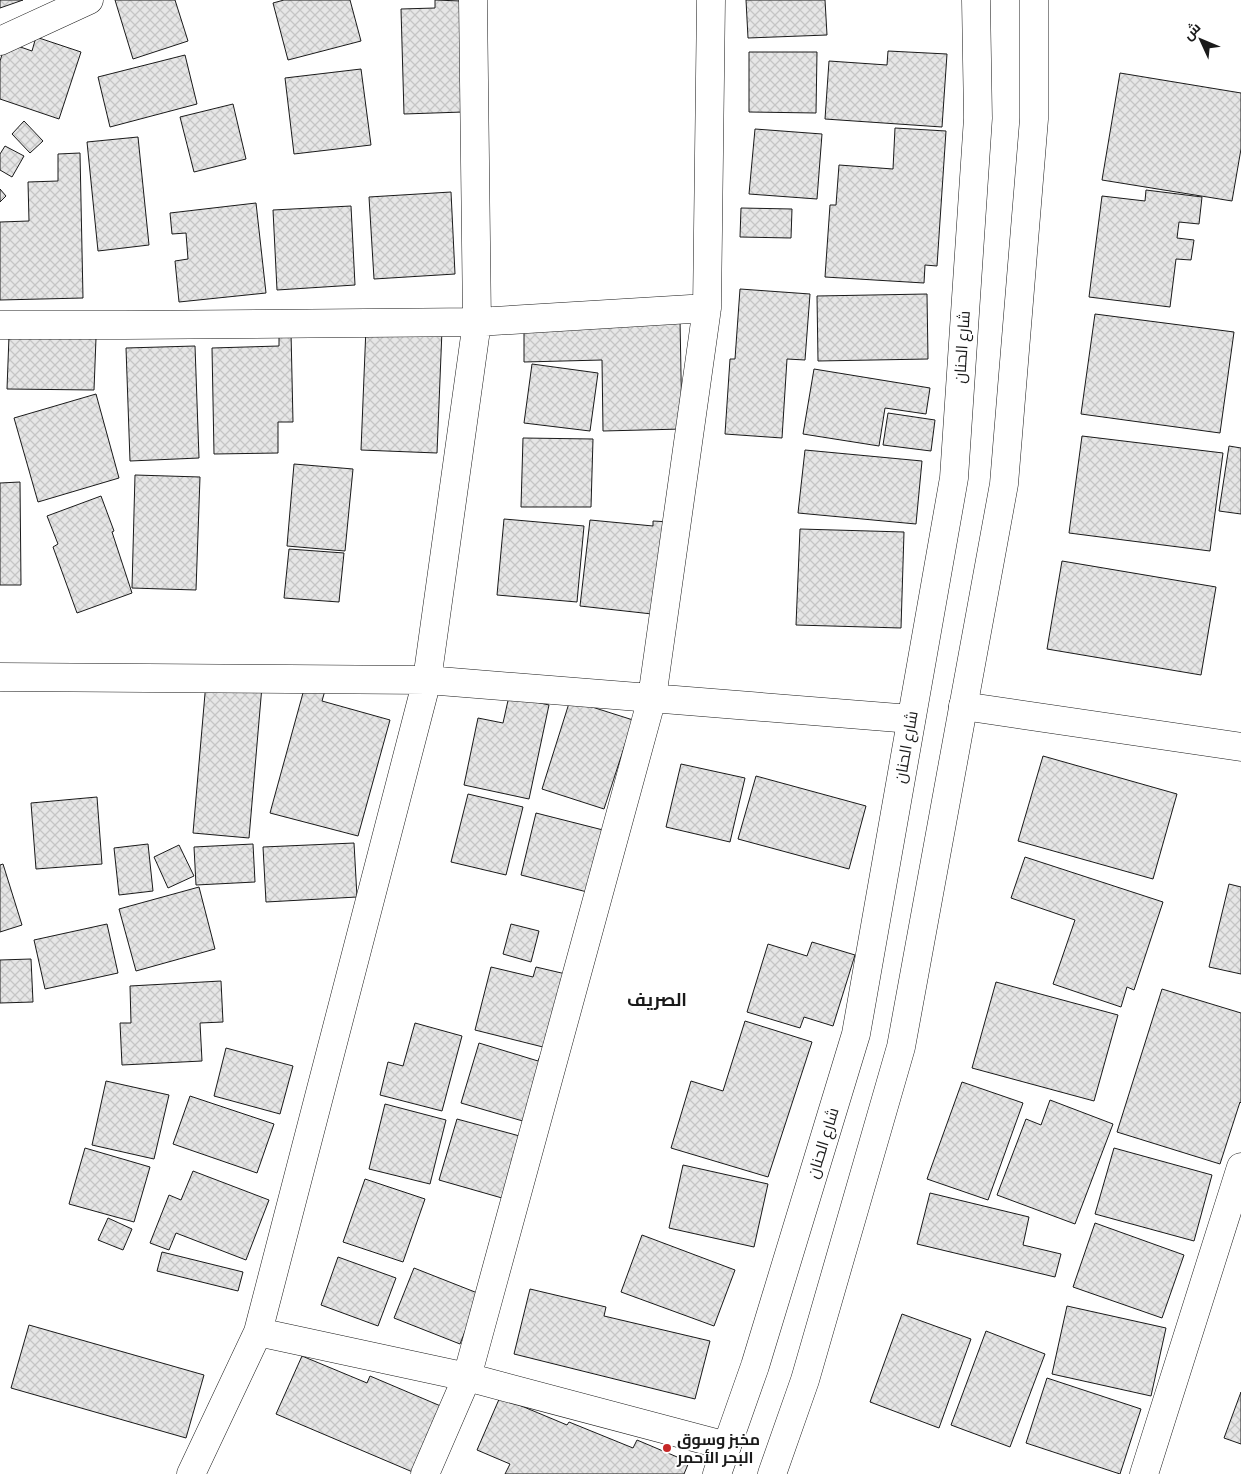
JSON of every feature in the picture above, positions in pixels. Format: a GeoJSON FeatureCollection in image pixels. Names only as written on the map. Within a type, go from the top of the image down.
{"type":"FeatureCollection","features":[{"type":"Feature","properties":{"kind":"street"},"geometry":{"type":"LineString","coordinates":[[0,41],[89,0]]}},
{"type":"Feature","properties":{"kind":"street"},"geometry":{"type":"LineString","coordinates":[[191,1474],[258,1332],[427,680],[477,322],[473,0]]}},
{"type":"Feature","properties":{"kind":"street"},"geometry":{"type":"LineString","coordinates":[[425,1474],[467,1377],[652,698],[707,308],[712,0]]}},
{"type":"Feature","properties":{"kind":"street","name":"شارع الحنان"},"geometry":{"type":"LineString","coordinates":[[717,1474],[755,1366],[856,1034],[954,478],[978,118],[976,0]]}},
{"type":"Feature","properties":{"kind":"street"},"geometry":{"type":"LineString","coordinates":[[775,1473],[805,1380],[901,1047],[1004,484],[1034,119],[1034,0]]}},
{"type":"Feature","properties":{"kind":"street"},"geometry":{"type":"LineString","coordinates":[[0,325],[125,326],[477,322],[707,308]]}},
{"type":"Feature","properties":{"kind":"street"},"geometry":{"type":"LineString","coordinates":[[0,677],[427,680],[911,719]]}},
{"type":"Feature","properties":{"kind":"street"},"geometry":{"type":"LineString","coordinates":[[963,706],[1241,747]]}},
{"type":"Feature","properties":{"kind":"street"},"geometry":{"type":"LineString","coordinates":[[1144,1474],[1241,1167]]}},
{"type":"Feature","properties":{"kind":"street"},"geometry":{"type":"LineString","coordinates":[[258,1332],[467,1377],[727,1446]]}},
{"type":"Feature","properties":{"kind":"building"},"geometry":{"type":"Polygon","coordinates":[[[0,0],[23,0],[0,8],[0,0]]]}},
{"type":"Feature","properties":{"kind":"building"},"geometry":{"type":"Polygon","coordinates":[[[115,0],[175,0],[188,41],[133,59],[115,0]]]}},
{"type":"Feature","properties":{"kind":"building"},"geometry":{"type":"Polygon","coordinates":[[[284,0],[350,0],[361,41],[288,60],[273,3],[284,0]]]}},
{"type":"Feature","properties":{"kind":"building"},"geometry":{"type":"Polygon","coordinates":[[[435,0],[461,1],[463,112],[404,114],[401,9],[435,8],[435,0]]]}},
{"type":"Feature","properties":{"kind":"building"},"geometry":{"type":"Polygon","coordinates":[[[746,0],[825,0],[827,35],[748,38],[746,0]]]}},
{"type":"Feature","properties":{"kind":"building"},"geometry":{"type":"Polygon","coordinates":[[[36,37],[81,52],[59,119],[0,99],[0,61],[6,42],[32,51],[36,37]]]}},
{"type":"Feature","properties":{"kind":"building"},"geometry":{"type":"Polygon","coordinates":[[[888,51],[947,54],[942,127],[825,119],[829,61],[887,65],[888,51]]]}},
{"type":"Feature","properties":{"kind":"building"},"geometry":{"type":"Polygon","coordinates":[[[749,52],[817,52],[816,113],[749,112],[749,52]]]}},
{"type":"Feature","properties":{"kind":"building"},"geometry":{"type":"Polygon","coordinates":[[[185,55],[197,104],[110,127],[98,77],[185,55]]]}},
{"type":"Feature","properties":{"kind":"building"},"geometry":{"type":"Polygon","coordinates":[[[361,69],[371,145],[294,154],[285,78],[361,69]]]}},
{"type":"Feature","properties":{"kind":"building"},"geometry":{"type":"Polygon","coordinates":[[[1120,73],[1241,93],[1241,149],[1232,201],[1102,180],[1120,73]]]}},
{"type":"Feature","properties":{"kind":"building"},"geometry":{"type":"Polygon","coordinates":[[[233,104],[246,159],[194,172],[180,117],[233,104]]]}},
{"type":"Feature","properties":{"kind":"building"},"geometry":{"type":"Polygon","coordinates":[[[24,121],[43,141],[30,153],[12,134],[24,121]]]}},
{"type":"Feature","properties":{"kind":"building"},"geometry":{"type":"Polygon","coordinates":[[[895,128],[946,131],[937,266],[925,265],[924,283],[825,277],[830,205],[836,205],[839,165],[893,169],[895,128]]]}},
{"type":"Feature","properties":{"kind":"building"},"geometry":{"type":"Polygon","coordinates":[[[755,129],[822,134],[817,199],[749,194],[755,129]]]}},
{"type":"Feature","properties":{"kind":"building"},"geometry":{"type":"Polygon","coordinates":[[[138,137],[149,245],[98,251],[87,142],[138,137]]]}},
{"type":"Feature","properties":{"kind":"building"},"geometry":{"type":"Polygon","coordinates":[[[5,146],[24,156],[12,177],[0,170],[0,154],[5,146]]]}},
{"type":"Feature","properties":{"kind":"building"},"geometry":{"type":"Polygon","coordinates":[[[80,153],[83,298],[0,300],[0,222],[29,221],[28,182],[58,181],[58,154],[80,153]]]}},
{"type":"Feature","properties":{"kind":"building"},"geometry":{"type":"Polygon","coordinates":[[[0,189],[6,196],[0,202],[0,189]]]}},
{"type":"Feature","properties":{"kind":"building"},"geometry":{"type":"Polygon","coordinates":[[[1146,190],[1202,197],[1199,224],[1179,222],[1177,238],[1194,240],[1191,260],[1176,259],[1170,307],[1089,297],[1102,196],[1145,201],[1146,190]]]}},
{"type":"Feature","properties":{"kind":"building"},"geometry":{"type":"Polygon","coordinates":[[[451,192],[455,274],[374,279],[369,197],[451,192]]]}},
{"type":"Feature","properties":{"kind":"building"},"geometry":{"type":"Polygon","coordinates":[[[256,203],[266,293],[179,302],[175,261],[188,259],[186,233],[172,234],[170,213],[256,203]]]}},
{"type":"Feature","properties":{"kind":"building"},"geometry":{"type":"Polygon","coordinates":[[[351,206],[355,285],[277,290],[273,210],[351,206]]]}},
{"type":"Feature","properties":{"kind":"building"},"geometry":{"type":"Polygon","coordinates":[[[741,208],[792,209],[791,238],[740,237],[741,208]]]}},
{"type":"Feature","properties":{"kind":"building"},"geometry":{"type":"Polygon","coordinates":[[[740,289],[810,294],[805,360],[787,359],[782,438],[725,434],[730,359],[735,359],[740,289]]]}},
{"type":"Feature","properties":{"kind":"building"},"geometry":{"type":"Polygon","coordinates":[[[927,294],[928,359],[818,361],[817,296],[927,294]]]}},
{"type":"Feature","properties":{"kind":"building"},"geometry":{"type":"Polygon","coordinates":[[[1095,314],[1234,332],[1220,433],[1081,414],[1095,314]]]}},
{"type":"Feature","properties":{"kind":"building"},"geometry":{"type":"Polygon","coordinates":[[[680,319],[682,429],[603,431],[602,360],[524,362],[524,322],[680,319]]]}},
{"type":"Feature","properties":{"kind":"building"},"geometry":{"type":"Polygon","coordinates":[[[366,327],[442,330],[437,453],[361,450],[366,327]]]}},
{"type":"Feature","properties":{"kind":"building"},"geometry":{"type":"Polygon","coordinates":[[[279,332],[291,332],[293,422],[278,422],[278,453],[214,454],[212,348],[279,346],[279,332]]]}},
{"type":"Feature","properties":{"kind":"building"},"geometry":{"type":"Polygon","coordinates":[[[9,336],[96,338],[94,390],[7,389],[9,336]]]}},
{"type":"Feature","properties":{"kind":"building"},"geometry":{"type":"Polygon","coordinates":[[[195,346],[199,458],[130,461],[126,348],[195,346]]]}},
{"type":"Feature","properties":{"kind":"building"},"geometry":{"type":"Polygon","coordinates":[[[532,364],[598,373],[590,431],[524,423],[532,364]]]}},
{"type":"Feature","properties":{"kind":"building"},"geometry":{"type":"Polygon","coordinates":[[[814,369],[930,388],[926,414],[885,408],[879,446],[803,434],[814,369]]]}},
{"type":"Feature","properties":{"kind":"building"},"geometry":{"type":"Polygon","coordinates":[[[96,394],[119,478],[38,502],[14,418],[96,394]]]}},
{"type":"Feature","properties":{"kind":"building"},"geometry":{"type":"Polygon","coordinates":[[[888,413],[935,420],[931,451],[883,445],[888,413]]]}},
{"type":"Feature","properties":{"kind":"building"},"geometry":{"type":"Polygon","coordinates":[[[1082,436],[1223,453],[1210,551],[1069,533],[1082,436]]]}},
{"type":"Feature","properties":{"kind":"building"},"geometry":{"type":"Polygon","coordinates":[[[523,438],[593,439],[591,507],[521,507],[523,438]]]}},
{"type":"Feature","properties":{"kind":"building"},"geometry":{"type":"Polygon","coordinates":[[[1229,446],[1241,448],[1241,514],[1219,511],[1229,446]]]}},
{"type":"Feature","properties":{"kind":"building"},"geometry":{"type":"Polygon","coordinates":[[[805,450],[922,461],[916,524],[798,513],[805,450]]]}},
{"type":"Feature","properties":{"kind":"building"},"geometry":{"type":"Polygon","coordinates":[[[294,464],[353,469],[345,551],[287,546],[294,464]]]}},
{"type":"Feature","properties":{"kind":"building"},"geometry":{"type":"Polygon","coordinates":[[[135,475],[200,477],[196,590],[132,588],[135,475]]]}},
{"type":"Feature","properties":{"kind":"building"},"geometry":{"type":"Polygon","coordinates":[[[20,482],[21,585],[0,585],[0,483],[20,482]]]}},
{"type":"Feature","properties":{"kind":"building"},"geometry":{"type":"Polygon","coordinates":[[[101,496],[114,531],[112,532],[132,593],[77,613],[53,547],[58,544],[47,516],[101,496]]]}},
{"type":"Feature","properties":{"kind":"building"},"geometry":{"type":"Polygon","coordinates":[[[504,519],[584,526],[577,602],[497,595],[504,519]]]}},
{"type":"Feature","properties":{"kind":"building"},"geometry":{"type":"Polygon","coordinates":[[[590,520],[653,526],[653,521],[671,522],[661,615],[580,606],[590,520]]]}},
{"type":"Feature","properties":{"kind":"building"},"geometry":{"type":"Polygon","coordinates":[[[800,529],[904,532],[901,628],[796,625],[800,529]]]}},
{"type":"Feature","properties":{"kind":"building"},"geometry":{"type":"Polygon","coordinates":[[[289,549],[344,553],[339,602],[284,598],[289,549]]]}},
{"type":"Feature","properties":{"kind":"building"},"geometry":{"type":"Polygon","coordinates":[[[1062,561],[1216,587],[1201,675],[1047,649],[1062,561]]]}},
{"type":"Feature","properties":{"kind":"building"},"geometry":{"type":"Polygon","coordinates":[[[206,682],[262,686],[249,838],[193,833],[206,682]]]}},
{"type":"Feature","properties":{"kind":"building"},"geometry":{"type":"Polygon","coordinates":[[[306,682],[326,687],[322,701],[390,720],[358,836],[270,813],[306,682]]]}},
{"type":"Feature","properties":{"kind":"building"},"geometry":{"type":"Polygon","coordinates":[[[509,696],[549,705],[529,799],[464,785],[478,718],[503,723],[509,696]]]}},
{"type":"Feature","properties":{"kind":"building"},"geometry":{"type":"Polygon","coordinates":[[[570,700],[633,720],[604,809],[542,789],[570,700]]]}},
{"type":"Feature","properties":{"kind":"building"},"geometry":{"type":"Polygon","coordinates":[[[1043,756],[1177,794],[1153,879],[1018,841],[1043,756]]]}},
{"type":"Feature","properties":{"kind":"building"},"geometry":{"type":"Polygon","coordinates":[[[681,764],[745,778],[730,842],[666,827],[681,764]]]}},
{"type":"Feature","properties":{"kind":"building"},"geometry":{"type":"Polygon","coordinates":[[[756,776],[866,806],[849,869],[738,839],[756,776]]]}},
{"type":"Feature","properties":{"kind":"building"},"geometry":{"type":"Polygon","coordinates":[[[468,794],[523,807],[506,875],[451,862],[468,794]]]}},
{"type":"Feature","properties":{"kind":"building"},"geometry":{"type":"Polygon","coordinates":[[[97,797],[102,864],[36,869],[31,803],[97,797]]]}},
{"type":"Feature","properties":{"kind":"building"},"geometry":{"type":"Polygon","coordinates":[[[536,813],[607,831],[591,893],[521,875],[536,813]]]}},
{"type":"Feature","properties":{"kind":"building"},"geometry":{"type":"Polygon","coordinates":[[[354,843],[357,897],[266,902],[263,847],[354,843]]]}},
{"type":"Feature","properties":{"kind":"building"},"geometry":{"type":"Polygon","coordinates":[[[148,844],[153,891],[119,895],[114,848],[148,844]]]}},
{"type":"Feature","properties":{"kind":"building"},"geometry":{"type":"Polygon","coordinates":[[[253,844],[255,882],[196,885],[194,847],[253,844]]]}},
{"type":"Feature","properties":{"kind":"building"},"geometry":{"type":"Polygon","coordinates":[[[179,845],[194,876],[168,888],[154,857],[179,845]]]}},
{"type":"Feature","properties":{"kind":"building"},"geometry":{"type":"Polygon","coordinates":[[[1025,857],[1163,902],[1134,990],[1127,987],[1121,1007],[1053,984],[1075,920],[1011,898],[1025,857]]]}},
{"type":"Feature","properties":{"kind":"building"},"geometry":{"type":"Polygon","coordinates":[[[3,864],[22,925],[0,932],[0,865],[3,864]]]}},
{"type":"Feature","properties":{"kind":"building"},"geometry":{"type":"Polygon","coordinates":[[[1229,884],[1241,887],[1241,974],[1209,967],[1229,884]]]}},
{"type":"Feature","properties":{"kind":"building"},"geometry":{"type":"Polygon","coordinates":[[[199,887],[215,949],[136,971],[119,909],[199,887]]]}},
{"type":"Feature","properties":{"kind":"building"},"geometry":{"type":"Polygon","coordinates":[[[107,924],[118,973],[45,989],[34,940],[107,924]]]}},
{"type":"Feature","properties":{"kind":"building"},"geometry":{"type":"Polygon","coordinates":[[[511,924],[539,931],[531,962],[503,954],[511,924]]]}},
{"type":"Feature","properties":{"kind":"building"},"geometry":{"type":"Polygon","coordinates":[[[812,942],[855,955],[833,1026],[804,1017],[800,1028],[747,1012],[768,944],[807,956],[812,942]]]}},
{"type":"Feature","properties":{"kind":"building"},"geometry":{"type":"Polygon","coordinates":[[[31,959],[33,1002],[0,1003],[0,960],[31,959]]]}},
{"type":"Feature","properties":{"kind":"building"},"geometry":{"type":"Polygon","coordinates":[[[491,967],[533,977],[536,967],[570,975],[551,1049],[475,1030],[491,967]]]}},
{"type":"Feature","properties":{"kind":"building"},"geometry":{"type":"Polygon","coordinates":[[[221,981],[223,1022],[200,1023],[202,1061],[122,1065],[120,1023],[131,1023],[130,986],[221,981]]]}},
{"type":"Feature","properties":{"kind":"building"},"geometry":{"type":"Polygon","coordinates":[[[996,982],[1118,1015],[1094,1101],[972,1068],[996,982]]]}},
{"type":"Feature","properties":{"kind":"building"},"geometry":{"type":"Polygon","coordinates":[[[1162,989],[1241,1013],[1241,1103],[1220,1164],[1117,1132],[1162,989]]]}},
{"type":"Feature","properties":{"kind":"building"},"geometry":{"type":"Polygon","coordinates":[[[745,1021],[812,1042],[768,1177],[671,1148],[691,1081],[723,1091],[745,1021]]]}},
{"type":"Feature","properties":{"kind":"building"},"geometry":{"type":"Polygon","coordinates":[[[415,1023],[462,1036],[442,1111],[380,1095],[388,1062],[403,1066],[415,1023]]]}},
{"type":"Feature","properties":{"kind":"building"},"geometry":{"type":"Polygon","coordinates":[[[479,1043],[538,1061],[540,1056],[553,1060],[533,1124],[461,1103],[479,1043]]]}},
{"type":"Feature","properties":{"kind":"building"},"geometry":{"type":"Polygon","coordinates":[[[226,1048],[293,1066],[280,1114],[214,1096],[226,1048]]]}},
{"type":"Feature","properties":{"kind":"building"},"geometry":{"type":"Polygon","coordinates":[[[106,1081],[169,1095],[154,1159],[92,1145],[106,1081]]]}},
{"type":"Feature","properties":{"kind":"building"},"geometry":{"type":"Polygon","coordinates":[[[962,1082],[1023,1103],[988,1200],[927,1179],[962,1082]]]}},
{"type":"Feature","properties":{"kind":"building"},"geometry":{"type":"Polygon","coordinates":[[[190,1096],[274,1124],[257,1173],[173,1144],[190,1096]]]}},
{"type":"Feature","properties":{"kind":"building"},"geometry":{"type":"Polygon","coordinates":[[[1050,1100],[1113,1124],[1075,1224],[997,1195],[1026,1119],[1041,1125],[1050,1100]]]}},
{"type":"Feature","properties":{"kind":"building"},"geometry":{"type":"Polygon","coordinates":[[[385,1104],[446,1120],[430,1184],[369,1169],[385,1104]]]}},
{"type":"Feature","properties":{"kind":"building"},"geometry":{"type":"Polygon","coordinates":[[[457,1119],[527,1138],[509,1200],[439,1180],[457,1119]]]}},
{"type":"Feature","properties":{"kind":"building"},"geometry":{"type":"Polygon","coordinates":[[[85,1148],[150,1167],[134,1222],[69,1204],[85,1148]]]}},
{"type":"Feature","properties":{"kind":"building"},"geometry":{"type":"Polygon","coordinates":[[[1114,1148],[1212,1175],[1194,1241],[1095,1214],[1114,1148]]]}},
{"type":"Feature","properties":{"kind":"building"},"geometry":{"type":"Polygon","coordinates":[[[683,1165],[768,1184],[754,1247],[669,1228],[683,1165]]]}},
{"type":"Feature","properties":{"kind":"building"},"geometry":{"type":"Polygon","coordinates":[[[193,1171],[269,1200],[246,1260],[176,1233],[169,1250],[150,1243],[169,1195],[181,1200],[193,1171]]]}},
{"type":"Feature","properties":{"kind":"building"},"geometry":{"type":"Polygon","coordinates":[[[365,1179],[425,1199],[403,1262],[343,1242],[365,1179]]]}},
{"type":"Feature","properties":{"kind":"building"},"geometry":{"type":"Polygon","coordinates":[[[930,1193],[1029,1217],[1023,1245],[1061,1254],[1055,1277],[917,1244],[930,1193]]]}},
{"type":"Feature","properties":{"kind":"building"},"geometry":{"type":"Polygon","coordinates":[[[108,1218],[132,1229],[123,1250],[98,1240],[108,1218]]]}},
{"type":"Feature","properties":{"kind":"building"},"geometry":{"type":"Polygon","coordinates":[[[1095,1223],[1184,1255],[1162,1318],[1073,1287],[1095,1223]]]}},
{"type":"Feature","properties":{"kind":"building"},"geometry":{"type":"Polygon","coordinates":[[[642,1235],[735,1270],[714,1326],[621,1292],[642,1235]]]}},
{"type":"Feature","properties":{"kind":"building"},"geometry":{"type":"Polygon","coordinates":[[[162,1252],[243,1272],[238,1291],[157,1271],[162,1252]]]}},
{"type":"Feature","properties":{"kind":"building"},"geometry":{"type":"Polygon","coordinates":[[[338,1257],[396,1278],[378,1326],[321,1305],[338,1257]]]}},
{"type":"Feature","properties":{"kind":"building"},"geometry":{"type":"Polygon","coordinates":[[[414,1268],[480,1294],[460,1344],[394,1318],[414,1268]]]}},
{"type":"Feature","properties":{"kind":"building"},"geometry":{"type":"Polygon","coordinates":[[[530,1289],[606,1307],[604,1316],[710,1341],[695,1399],[514,1354],[530,1289]]]}},
{"type":"Feature","properties":{"kind":"building"},"geometry":{"type":"Polygon","coordinates":[[[1067,1306],[1166,1328],[1151,1396],[1052,1374],[1067,1306]]]}},
{"type":"Feature","properties":{"kind":"building"},"geometry":{"type":"Polygon","coordinates":[[[902,1314],[971,1339],[939,1428],[870,1402],[902,1314]]]}},
{"type":"Feature","properties":{"kind":"building"},"geometry":{"type":"Polygon","coordinates":[[[29,1325],[204,1375],[186,1438],[11,1388],[29,1325]]]}},
{"type":"Feature","properties":{"kind":"building"},"geometry":{"type":"Polygon","coordinates":[[[986,1331],[1045,1354],[1010,1447],[951,1425],[986,1331]]]}},
{"type":"Feature","properties":{"kind":"building"},"geometry":{"type":"Polygon","coordinates":[[[302,1356],[367,1383],[370,1376],[443,1407],[415,1473],[276,1414],[302,1356]]]}},
{"type":"Feature","properties":{"kind":"building"},"geometry":{"type":"Polygon","coordinates":[[[1047,1378],[1141,1409],[1120,1474],[1026,1443],[1047,1378]]]}},
{"type":"Feature","properties":{"kind":"building"},"geometry":{"type":"Polygon","coordinates":[[[1241,1392],[1241,1444],[1224,1438],[1241,1392]]]}},
{"type":"Feature","properties":{"kind":"building"},"geometry":{"type":"Polygon","coordinates":[[[500,1397],[567,1425],[569,1422],[633,1448],[637,1440],[689,1462],[684,1474],[505,1474],[510,1464],[477,1450],[500,1397]]]}},
{"type":"Feature","properties":{"kind":"place","name":"مخبز وسوق البحر الأحمر"},"geometry":{"type":"Point","coordinates":[667,1448]}},
{"type":"Feature","properties":{"kind":"district","name":"الصريف"},"geometry":{"type":"Point","coordinates":[657,1000]}}]}
